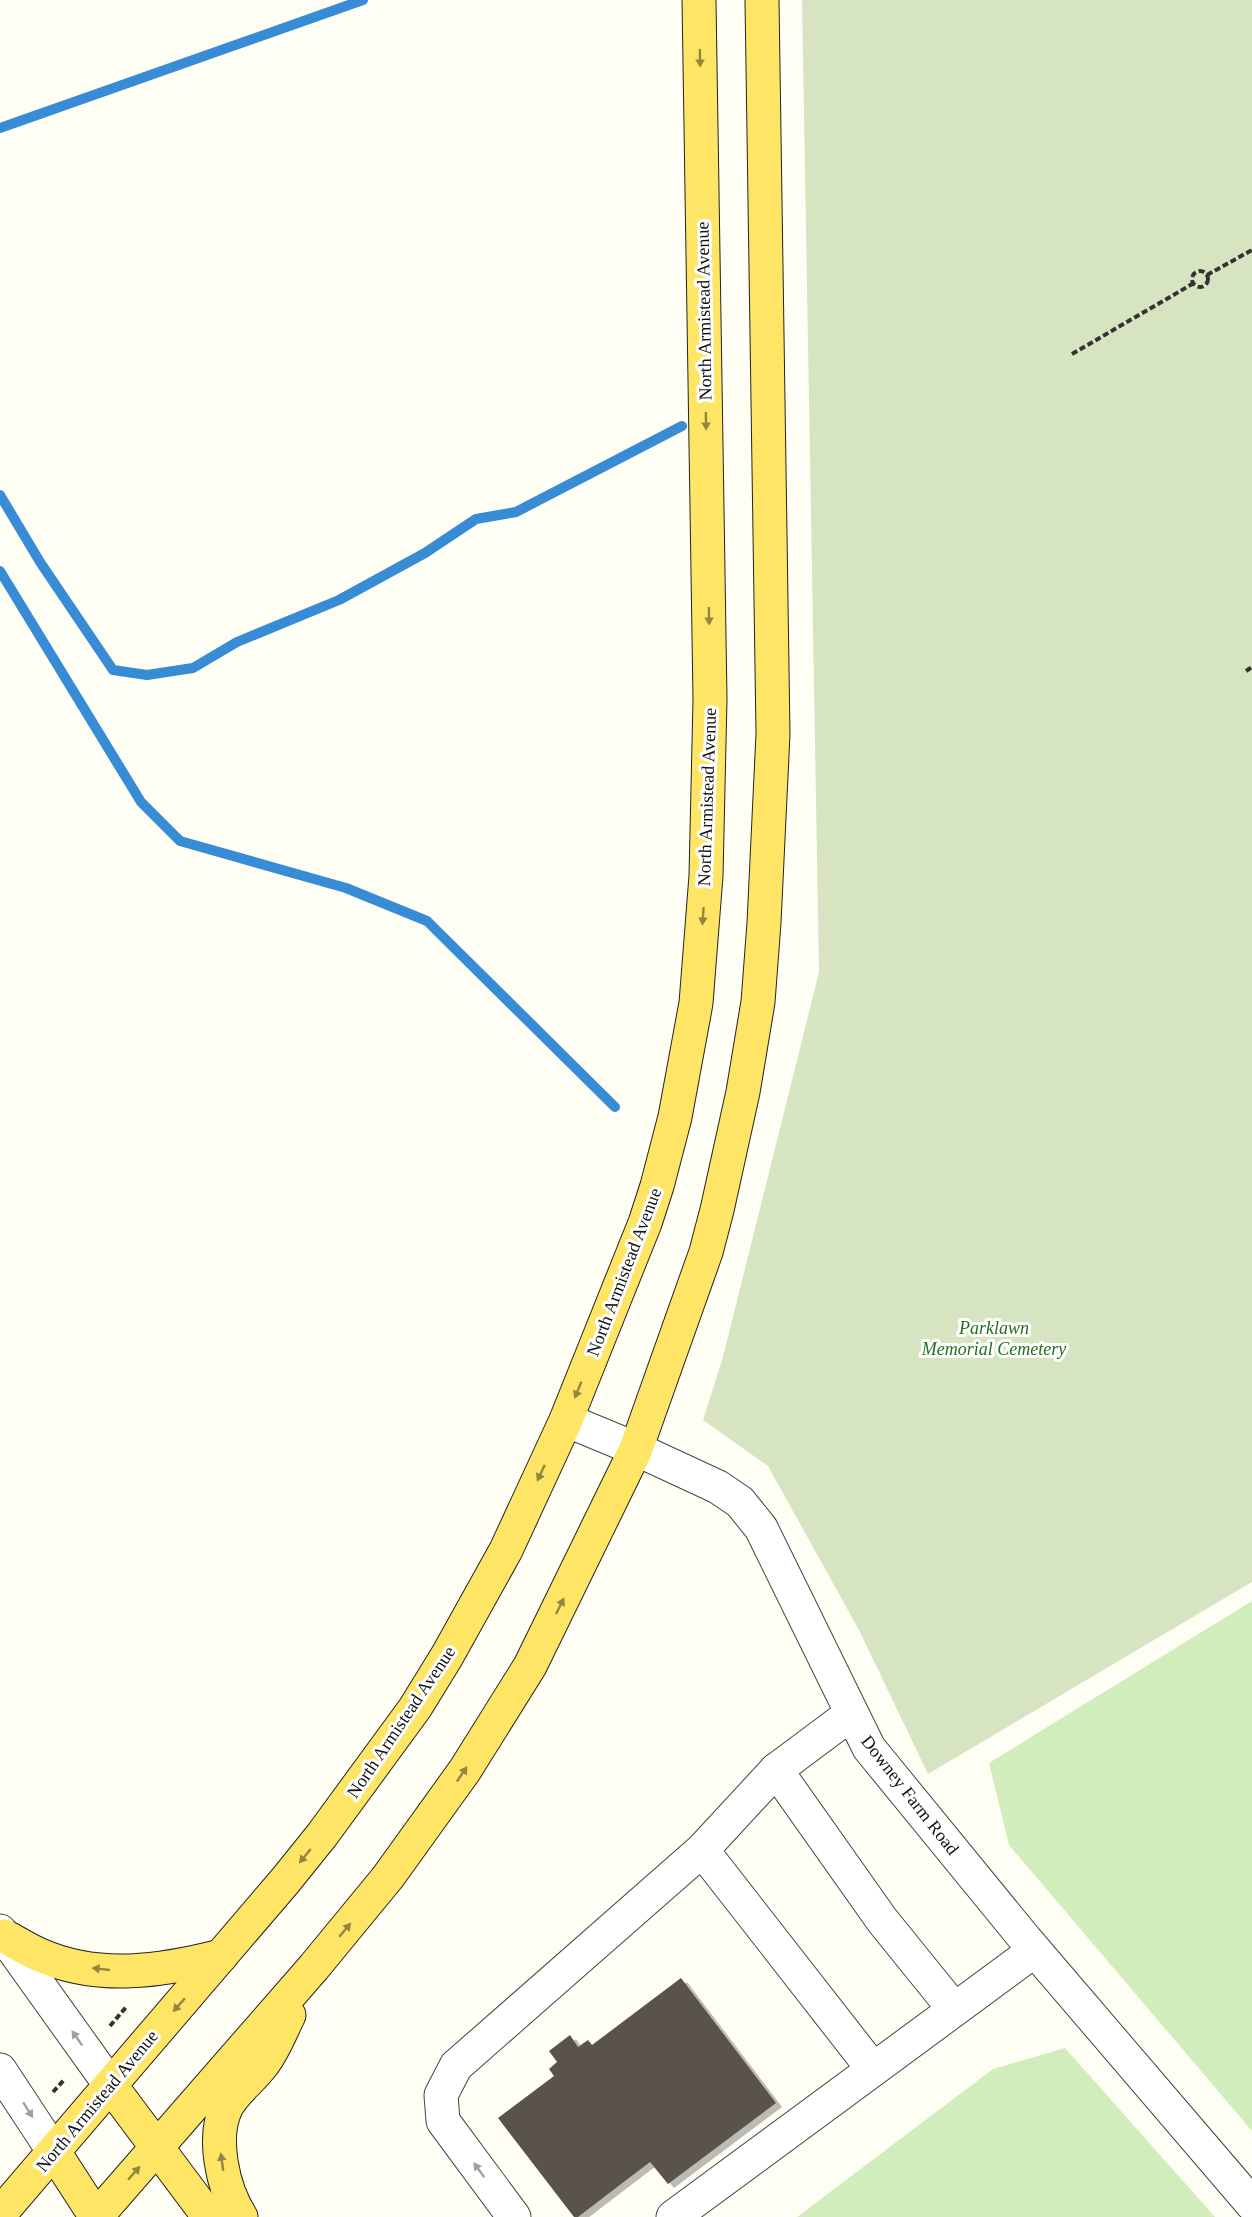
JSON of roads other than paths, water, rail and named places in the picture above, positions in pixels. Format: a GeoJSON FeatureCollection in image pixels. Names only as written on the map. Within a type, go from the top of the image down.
{"type":"FeatureCollection","features":[{"type":"Feature","properties":{"kind":"main road","name":"North Armistead Avenue"},"geometry":{"type":"LineString","coordinates":[[0,2214],[322,1835],[415,1708],[506,1550],[566,1420],[645,1223],[657,1186],[675,1117],[696,1003],[706,876],[710,699],[699,0]]}},
{"type":"Feature","properties":{"kind":"main road"},"geometry":{"type":"LineString","coordinates":[[54,2152],[96,2217],[314,1967],[388,1877],[430,1820],[465,1770],[530,1666],[636,1449],[706,1252],[743,1092],[758,1002],[773,734],[762,0]]}},
{"type":"Feature","properties":{"kind":"main road"},"geometry":{"type":"LineString","coordinates":[[2,1933],[41,1956],[73,1966],[104,1970],[139,1972],[176,1967],[221,1956]]}},
{"type":"Feature","properties":{"kind":"main road"},"geometry":{"type":"LineString","coordinates":[[241,2217],[226,2187],[220,2146],[222,2124],[232,2099],[264,2063],[314,1967]]}},
{"type":"Feature","properties":{"kind":"main road"},"geometry":{"type":"LineString","coordinates":[[111,2086],[209,2217]]}},
{"type":"Feature","properties":{"kind":"street","name":"Downey Farm Road"},"geometry":{"type":"LineString","coordinates":[[566,1420],[718,1487],[740,1502],[761,1528],[869,1748],[1034,1951],[1252,2204]]}},
{"type":"Feature","properties":{"kind":"street"},"geometry":{"type":"LineString","coordinates":[[514,2217],[443,2121],[441,2095],[456,2066],[702,1850],[776,1770],[852,1714]]}},
{"type":"Feature","properties":{"kind":"street"},"geometry":{"type":"LineString","coordinates":[[776,1770],[882,1920],[954,2010]]}},
{"type":"Feature","properties":{"kind":"street"},"geometry":{"type":"LineString","coordinates":[[702,1850],[873,2069]]}},
{"type":"Feature","properties":{"kind":"street"},"geometry":{"type":"LineString","coordinates":[[2,1933],[111,2086]]}},
{"type":"Feature","properties":{"kind":"street"},"geometry":{"type":"LineString","coordinates":[[673,2217],[1034,1951]]}},
{"type":"Feature","properties":{"kind":"street"},"geometry":{"type":"LineString","coordinates":[[0,2070],[54,2152]]}},
{"type":"Feature","properties":{"kind":"waterway"},"geometry":{"type":"LineString","coordinates":[[0,128],[363,0]]}},
{"type":"Feature","properties":{"kind":"waterway"},"geometry":{"type":"LineString","coordinates":[[0,495],[40,562],[113,670],[147,675],[193,668],[237,642],[339,600],[425,553],[476,519],[516,512],[682,426]]}},
{"type":"Feature","properties":{"kind":"waterway"},"geometry":{"type":"LineString","coordinates":[[0,571],[141,802],[180,841],[346,888],[427,921],[615,1107]]}},
{"type":"Feature","properties":{"kind":"park label","name":"Parklawn Memorial Cemetery"},"geometry":{"type":"Point","coordinates":[994,1338]}}]}
